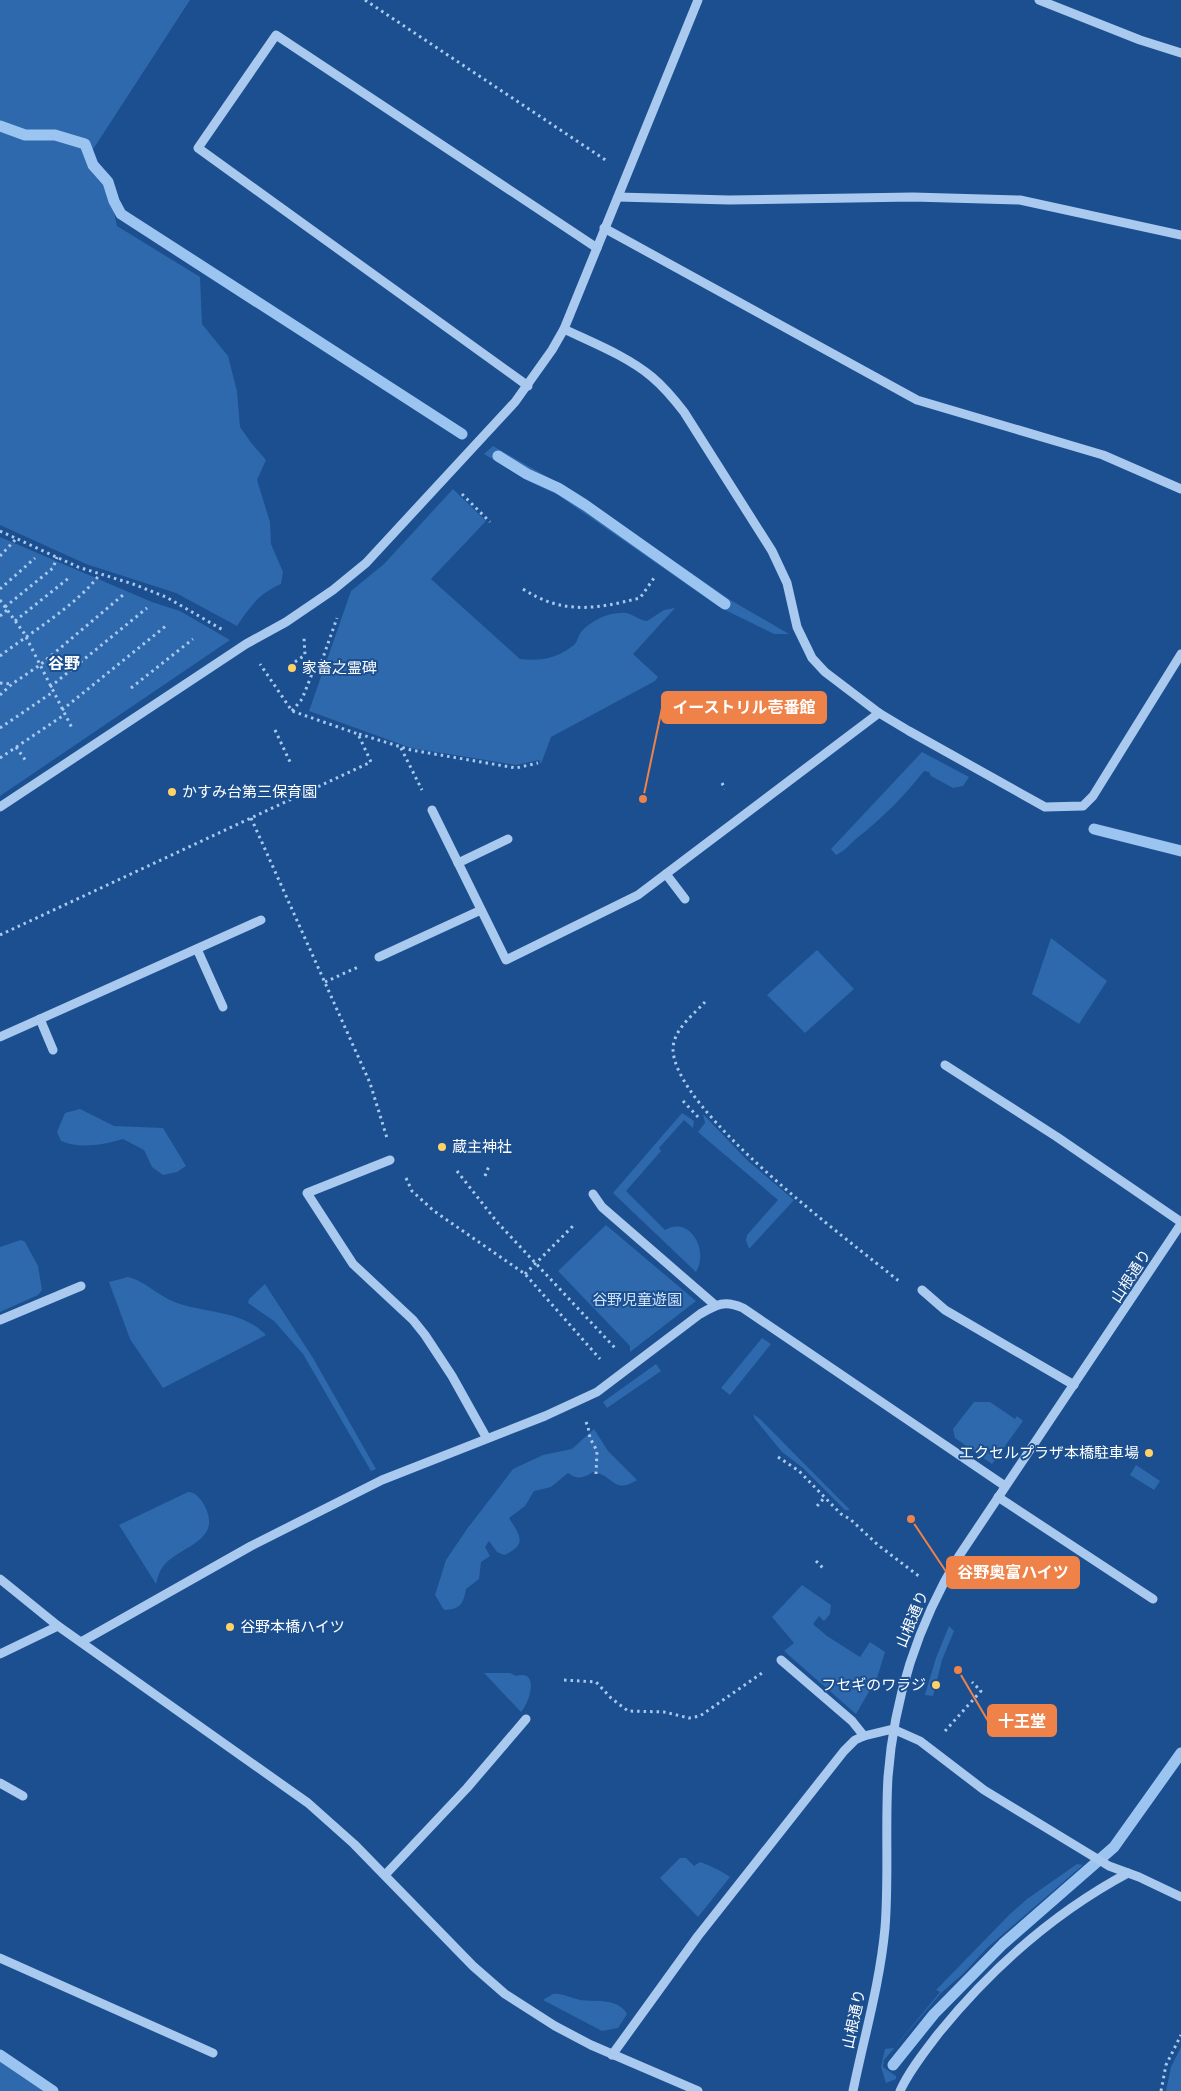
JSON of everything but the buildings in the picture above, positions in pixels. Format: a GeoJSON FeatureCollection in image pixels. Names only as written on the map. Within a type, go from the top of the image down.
{"type":"FeatureCollection","features":[{"type":"Feature","properties":{"kind":"street"},"geometry":{"type":"LineString","coordinates":[[0,807],[246,644],[286,622],[333,590],[366,563],[445,479],[528,386],[564,329],[698,0]]}},
{"type":"Feature","properties":{"kind":"street"},"geometry":{"type":"LineString","coordinates":[[1039,0],[1140,40],[1181,53]]}},
{"type":"Feature","properties":{"kind":"street"},"geometry":{"type":"LineString","coordinates":[[528,386],[198,148],[276,35],[597,248]]}},
{"type":"Feature","properties":{"kind":"street"},"geometry":{"type":"LineString","coordinates":[[618,196],[729,200],[913,197],[1020,200],[1181,235]]}},
{"type":"Feature","properties":{"kind":"street"},"geometry":{"type":"LineString","coordinates":[[604,228],[917,400],[1103,455],[1181,489]]}},
{"type":"Feature","properties":{"kind":"street"},"geometry":{"type":"LineString","coordinates":[[564,329],[628,361],[652,377],[668,392],[689,419],[772,551],[787,584],[797,627],[812,658],[825,672],[879,713],[1045,807],[1083,806],[1093,796],[1181,654]]}},
{"type":"Feature","properties":{"kind":"street"},"geometry":{"type":"LineString","coordinates":[[432,810],[506,960],[638,895],[879,713]]}},
{"type":"Feature","properties":{"kind":"street"},"geometry":{"type":"LineString","coordinates":[[458,863],[508,839]]}},
{"type":"Feature","properties":{"kind":"street"},"geometry":{"type":"LineString","coordinates":[[666,874],[685,899]]}},
{"type":"Feature","properties":{"kind":"street"},"geometry":{"type":"LineString","coordinates":[[379,957],[481,910]]}},
{"type":"Feature","properties":{"kind":"street"},"geometry":{"type":"LineString","coordinates":[[0,1037],[261,920]]}},
{"type":"Feature","properties":{"kind":"street"},"geometry":{"type":"LineString","coordinates":[[197,949],[223,1007]]}},
{"type":"Feature","properties":{"kind":"street"},"geometry":{"type":"LineString","coordinates":[[40,1019],[52,1050]]}},
{"type":"Feature","properties":{"kind":"street"},"geometry":{"type":"LineString","coordinates":[[945,1065],[1057,1137],[1181,1223]]}},
{"type":"Feature","properties":{"kind":"street"},"geometry":{"type":"LineString","coordinates":[[390,1160],[306,1194],[353,1264],[413,1320],[425,1335],[452,1376],[486,1437]]}},
{"type":"Feature","properties":{"kind":"street"},"geometry":{"type":"LineString","coordinates":[[593,1194],[602,1207],[715,1305]]}},
{"type":"Feature","properties":{"kind":"street","name":"山根通り"},"geometry":{"type":"LineString","coordinates":[[853,2091],[885,1929],[888,1777],[893,1729],[910,1661],[924,1623],[941,1587],[1005,1486],[1181,1223]]}},
{"type":"Feature","properties":{"kind":"street"},"geometry":{"type":"LineString","coordinates":[[0,1320],[81,1286]]}},
{"type":"Feature","properties":{"kind":"street"},"geometry":{"type":"LineString","coordinates":[[922,1290],[945,1310],[1074,1385]]}},
{"type":"Feature","properties":{"kind":"street"},"geometry":{"type":"LineString","coordinates":[[81,1642],[251,1546],[382,1480],[574,1403],[596,1392],[700,1314],[715,1305],[731,1302],[743,1308],[1005,1486]]}},
{"type":"Feature","properties":{"kind":"street"},"geometry":{"type":"LineString","coordinates":[[998,1497],[1153,1600]]}},
{"type":"Feature","properties":{"kind":"street"},"geometry":{"type":"LineString","coordinates":[[0,1579],[58,1626],[308,1803],[385,1875],[489,1981],[555,2026],[612,2055],[698,2091]]}},
{"type":"Feature","properties":{"kind":"street"},"geometry":{"type":"LineString","coordinates":[[0,1654],[58,1626]]}},
{"type":"Feature","properties":{"kind":"street"},"geometry":{"type":"LineString","coordinates":[[782,1660],[852,1721],[864,1736]]}},
{"type":"Feature","properties":{"kind":"street"},"geometry":{"type":"LineString","coordinates":[[385,1875],[467,1788],[526,1719]]}},
{"type":"Feature","properties":{"kind":"street"},"geometry":{"type":"LineString","coordinates":[[612,2055],[698,1936],[844,1751],[855,1740],[864,1736],[893,1729],[920,1741],[984,1790],[1108,1866],[1128,1872],[1181,1897]]}},
{"type":"Feature","properties":{"kind":"street"},"geometry":{"type":"LineString","coordinates":[[0,1783],[23,1796]]}},
{"type":"Feature","properties":{"kind":"street"},"geometry":{"type":"LineString","coordinates":[[900,2091],[925,2051],[950,2020],[984,1984],[1059,1916],[1094,1890],[1128,1872]]}},
{"type":"Feature","properties":{"kind":"street"},"geometry":{"type":"LineString","coordinates":[[0,1958],[213,2053]]}},
{"type":"Feature","properties":{"kind":"path"},"geometry":{"type":"LineString","coordinates":[[365,0],[610,162],[626,178]]}},
{"type":"Feature","properties":{"kind":"path"},"geometry":{"type":"LineString","coordinates":[[445,479],[490,522]]}},
{"type":"Feature","properties":{"kind":"path"},"geometry":{"type":"LineString","coordinates":[[0,531],[57,557],[166,597],[246,644],[292,711],[401,748],[516,768],[538,763]]}},
{"type":"Feature","properties":{"kind":"path"},"geometry":{"type":"LineString","coordinates":[[0,556],[16,539]]}},
{"type":"Feature","properties":{"kind":"path"},"geometry":{"type":"LineString","coordinates":[[0,616],[53,568],[57,557]]}},
{"type":"Feature","properties":{"kind":"path"},"geometry":{"type":"LineString","coordinates":[[0,589],[35,558]]}},
{"type":"Feature","properties":{"kind":"path"},"geometry":{"type":"LineString","coordinates":[[0,656],[27,638],[90,586],[100,574]]}},
{"type":"Feature","properties":{"kind":"path"},"geometry":{"type":"LineString","coordinates":[[15,621],[70,577]]}},
{"type":"Feature","properties":{"kind":"path"},"geometry":{"type":"LineString","coordinates":[[523,589],[554,604],[598,608],[640,598],[654,578]]}},
{"type":"Feature","properties":{"kind":"path"},"geometry":{"type":"LineString","coordinates":[[292,711],[302,699],[312,674],[320,666],[339,611],[340,599],[333,590]]}},
{"type":"Feature","properties":{"kind":"path"},"geometry":{"type":"LineString","coordinates":[[0,695],[12,684],[40,665],[123,594]]}},
{"type":"Feature","properties":{"kind":"path"},"geometry":{"type":"LineString","coordinates":[[0,600],[27,638],[64,715],[74,731],[78,727]]}},
{"type":"Feature","properties":{"kind":"path"},"geometry":{"type":"LineString","coordinates":[[50,687],[147,608]]}},
{"type":"Feature","properties":{"kind":"path"},"geometry":{"type":"LineString","coordinates":[[62,710],[167,625]]}},
{"type":"Feature","properties":{"kind":"path"},"geometry":{"type":"LineString","coordinates":[[124,694],[193,639]]}},
{"type":"Feature","properties":{"kind":"path"},"geometry":{"type":"LineString","coordinates":[[295,662],[305,655],[304,639]]}},
{"type":"Feature","properties":{"kind":"path"},"geometry":{"type":"LineString","coordinates":[[0,683],[12,684]]}},
{"type":"Feature","properties":{"kind":"path"},"geometry":{"type":"LineString","coordinates":[[0,728],[53,692]]}},
{"type":"Feature","properties":{"kind":"path"},"geometry":{"type":"LineString","coordinates":[[0,758],[64,715]]}},
{"type":"Feature","properties":{"kind":"path"},"geometry":{"type":"LineString","coordinates":[[275,730],[291,764]]}},
{"type":"Feature","properties":{"kind":"path"},"geometry":{"type":"LineString","coordinates":[[0,935],[371,762],[358,734]]}},
{"type":"Feature","properties":{"kind":"path"},"geometry":{"type":"LineString","coordinates":[[16,747],[29,767]]}},
{"type":"Feature","properties":{"kind":"path"},"geometry":{"type":"LineString","coordinates":[[401,748],[432,810]]}},
{"type":"Feature","properties":{"kind":"path"},"geometry":{"type":"LineString","coordinates":[[722,783],[725,789]]}},
{"type":"Feature","properties":{"kind":"path"},"geometry":{"type":"LineString","coordinates":[[251,818],[370,1083],[388,1140],[390,1160],[403,1172],[412,1191],[423,1202],[479,1244],[525,1274],[617,1378]]}},
{"type":"Feature","properties":{"kind":"path"},"geometry":{"type":"LineString","coordinates":[[282,902],[288,900]]}},
{"type":"Feature","properties":{"kind":"path"},"geometry":{"type":"LineString","coordinates":[[325,982],[379,957]]}},
{"type":"Feature","properties":{"kind":"path"},"geometry":{"type":"LineString","coordinates":[[706,1002],[678,1033],[673,1045],[674,1060],[680,1076],[696,1100],[751,1159],[906,1287],[922,1290]]}},
{"type":"Feature","properties":{"kind":"path"},"geometry":{"type":"LineString","coordinates":[[683,1101],[698,1117]]}},
{"type":"Feature","properties":{"kind":"path"},"geometry":{"type":"LineString","coordinates":[[485,1176],[489,1166]]}},
{"type":"Feature","properties":{"kind":"path"},"geometry":{"type":"LineString","coordinates":[[457,1171],[497,1222],[616,1349]]}},
{"type":"Feature","properties":{"kind":"path"},"geometry":{"type":"LineString","coordinates":[[525,1274],[574,1225]]}},
{"type":"Feature","properties":{"kind":"path"},"geometry":{"type":"LineString","coordinates":[[574,1403],[588,1427],[590,1438],[597,1451],[596,1474]]}},
{"type":"Feature","properties":{"kind":"path"},"geometry":{"type":"LineString","coordinates":[[778,1457],[800,1471],[826,1498],[878,1545],[919,1576],[941,1587]]}},
{"type":"Feature","properties":{"kind":"path"},"geometry":{"type":"LineString","coordinates":[[817,1506],[826,1498]]}},
{"type":"Feature","properties":{"kind":"path"},"geometry":{"type":"LineString","coordinates":[[816,1561],[823,1568]]}},
{"type":"Feature","properties":{"kind":"path"},"geometry":{"type":"LineString","coordinates":[[564,1680],[596,1682],[611,1698],[628,1711],[664,1712],[689,1718],[700,1716],[782,1660]]}},
{"type":"Feature","properties":{"kind":"path"},"geometry":{"type":"LineString","coordinates":[[933,1750],[945,1730],[981,1691],[972,1682]]}},
{"type":"Feature","properties":{"kind":"path"},"geometry":{"type":"LineString","coordinates":[[1161,2091],[1166,2065],[1181,2036]]}},
{"type":"Feature","properties":{"kind":"green space"},"geometry":{"type":"Polygon","coordinates":[[[0,0],[190,0],[90,154],[110,194],[117,226],[200,277],[202,324],[228,356],[237,391],[240,427],[266,460],[257,480],[270,522],[271,544],[283,572],[281,584],[261,596],[237,626],[176,593],[86,564],[0,525],[0,0]]]}},
{"type":"Feature","properties":{"kind":"green space"},"geometry":{"type":"Polygon","coordinates":[[[493,446],[574,492],[732,601],[789,634],[774,634],[719,607],[558,495],[528,481],[484,454],[493,446]],[[498,454],[496,456],[584,506],[582,510],[726,609],[729,603],[586,504],[559,487],[528,473],[498,454]]]}},
{"type":"Feature","properties":{"kind":"green space"},"geometry":{"type":"Polygon","coordinates":[[[453,489],[486,521],[431,579],[520,659],[535,660],[555,656],[574,645],[585,628],[596,620],[614,613],[626,613],[647,621],[664,610],[675,608],[633,654],[658,677],[655,681],[551,737],[541,764],[539,760],[516,765],[411,748],[309,711],[351,591],[384,564],[453,489]]]}},
{"type":"Feature","properties":{"kind":"green space"},"geometry":{"type":"Polygon","coordinates":[[[0,537],[152,602],[180,611],[230,640],[0,796],[0,537]]]}},
{"type":"Feature","properties":{"kind":"green space"},"geometry":{"type":"Polygon","coordinates":[[[922,752],[969,777],[963,786],[953,788],[931,776],[929,772],[924,771],[884,815],[836,855],[831,849],[922,752]]]}},
{"type":"Feature","properties":{"kind":"green space"},"geometry":{"type":"Polygon","coordinates":[[[1051,938],[1107,981],[1079,1024],[1032,994],[1051,938]]]}},
{"type":"Feature","properties":{"kind":"green space"},"geometry":{"type":"Polygon","coordinates":[[[817,950],[854,989],[805,1033],[767,995],[817,950]]]}},
{"type":"Feature","properties":{"kind":"green space"},"geometry":{"type":"Polygon","coordinates":[[[80,1109],[114,1126],[163,1128],[186,1166],[177,1172],[163,1175],[152,1167],[144,1150],[123,1139],[92,1145],[76,1145],[61,1141],[57,1132],[65,1113],[80,1109]]]}},
{"type":"Feature","properties":{"kind":"green space"},"geometry":{"type":"Polygon","coordinates":[[[682,1113],[694,1121],[693,1128],[684,1120],[659,1148],[661,1151],[626,1191],[665,1230],[683,1227],[690,1231],[699,1246],[699,1264],[696,1272],[613,1193],[682,1113]]]}},
{"type":"Feature","properties":{"kind":"green space"},"geometry":{"type":"Polygon","coordinates":[[[703,1114],[747,1160],[794,1200],[749,1249],[746,1240],[747,1235],[778,1200],[698,1132],[705,1123],[703,1114]]]}},
{"type":"Feature","properties":{"kind":"green space","name":"谷野児童遊園"},"geometry":{"type":"Polygon","coordinates":[[[606,1225],[696,1301],[630,1352],[630,1346],[558,1271],[606,1225]]]}},
{"type":"Feature","properties":{"kind":"green space"},"geometry":{"type":"Polygon","coordinates":[[[21,1240],[25,1242],[38,1266],[42,1290],[38,1295],[0,1312],[0,1247],[21,1240]]]}},
{"type":"Feature","properties":{"kind":"green space"},"geometry":{"type":"Polygon","coordinates":[[[128,1277],[140,1281],[172,1301],[234,1316],[256,1327],[266,1335],[163,1388],[130,1339],[109,1282],[128,1277]]]}},
{"type":"Feature","properties":{"kind":"green space"},"geometry":{"type":"Polygon","coordinates":[[[265,1284],[313,1358],[376,1469],[371,1471],[303,1354],[274,1321],[248,1303],[249,1299],[265,1284]]]}},
{"type":"Feature","properties":{"kind":"green space"},"geometry":{"type":"Polygon","coordinates":[[[762,1338],[771,1344],[730,1395],[721,1388],[762,1338]]]}},
{"type":"Feature","properties":{"kind":"green space"},"geometry":{"type":"Polygon","coordinates":[[[656,1364],[661,1371],[607,1408],[603,1402],[656,1364]]]}},
{"type":"Feature","properties":{"kind":"green space"},"geometry":{"type":"Polygon","coordinates":[[[974,1402],[990,1402],[1015,1419],[1017,1416],[1023,1421],[992,1464],[955,1438],[953,1429],[974,1402]]]}},
{"type":"Feature","properties":{"kind":"green space"},"geometry":{"type":"Polygon","coordinates":[[[753,1414],[850,1510],[845,1510],[803,1468],[782,1452],[753,1414]]]}},
{"type":"Feature","properties":{"kind":"green space"},"geometry":{"type":"Polygon","coordinates":[[[594,1429],[608,1451],[637,1480],[623,1486],[593,1472],[587,1476],[580,1477],[574,1477],[568,1473],[551,1487],[534,1491],[525,1506],[509,1518],[520,1539],[516,1547],[504,1555],[497,1552],[489,1541],[485,1547],[490,1556],[481,1562],[479,1579],[466,1589],[464,1598],[458,1607],[444,1610],[435,1595],[446,1560],[513,1469],[543,1455],[572,1449],[594,1429]]]}},
{"type":"Feature","properties":{"kind":"green space"},"geometry":{"type":"Polygon","coordinates":[[[1136,1465],[1160,1481],[1154,1490],[1130,1475],[1136,1465]]]}},
{"type":"Feature","properties":{"kind":"green space"},"geometry":{"type":"Polygon","coordinates":[[[188,1492],[197,1495],[203,1503],[208,1515],[209,1525],[206,1533],[200,1539],[164,1565],[156,1584],[119,1525],[188,1492]]]}},
{"type":"Feature","properties":{"kind":"green space"},"geometry":{"type":"Polygon","coordinates":[[[802,1585],[831,1605],[830,1614],[824,1621],[819,1616],[813,1624],[827,1636],[860,1657],[870,1642],[885,1652],[877,1678],[856,1714],[784,1651],[794,1643],[772,1617],[802,1585]]]}},
{"type":"Feature","properties":{"kind":"green space"},"geometry":{"type":"Polygon","coordinates":[[[949,1626],[954,1631],[942,1660],[933,1696],[925,1695],[936,1658],[949,1626]]]}},
{"type":"Feature","properties":{"kind":"green space"},"geometry":{"type":"Polygon","coordinates":[[[484,1673],[510,1673],[516,1676],[523,1675],[528,1677],[531,1682],[530,1694],[521,1712],[484,1673]]]}},
{"type":"Feature","properties":{"kind":"green space"},"geometry":{"type":"Polygon","coordinates":[[[680,1858],[686,1858],[694,1866],[700,1862],[730,1877],[698,1917],[660,1878],[680,1858]]]}},
{"type":"Feature","properties":{"kind":"green space"},"geometry":{"type":"Polygon","coordinates":[[[1077,1864],[1083,1865],[987,1948],[963,1974],[941,1993],[884,2060],[883,2067],[896,2076],[896,2079],[886,2083],[881,2067],[885,2049],[894,2048],[940,1992],[936,1990],[1010,1914],[1027,1899],[1077,1864]]]}},
{"type":"Feature","properties":{"kind":"green space"},"geometry":{"type":"Polygon","coordinates":[[[553,1994],[580,2000],[613,2003],[618,2005],[627,2014],[618,2028],[602,2031],[543,2000],[553,1994]]]}},
{"type":"Feature","properties":{"kind":"green space"},"geometry":{"type":"Polygon","coordinates":[[[1181,2047],[1181,2091],[1166,2091],[1171,2067],[1181,2047]]]}},
{"type":"Feature","properties":{"kind":"green space"},"geometry":{"type":"Polygon","coordinates":[[[0,2059],[47,2091],[0,2091],[0,2059]]]}},
{"type":"Feature","properties":{"kind":"waterway"},"geometry":{"type":"LineString","coordinates":[[0,126],[25,135],[55,135],[85,144],[93,165],[108,182],[114,201],[121,214],[462,434]]}},
{"type":"Feature","properties":{"kind":"waterway"},"geometry":{"type":"LineString","coordinates":[[498,456],[527,474],[558,488],[585,505],[725,604]]}},
{"type":"Feature","properties":{"kind":"waterway"},"geometry":{"type":"LineString","coordinates":[[1094,829],[1181,851]]}},
{"type":"Feature","properties":{"kind":"waterway"},"geometry":{"type":"LineString","coordinates":[[893,2065],[934,2014],[1003,1944],[1114,1847],[1181,1753]]}},
{"type":"Feature","properties":{"kind":"waterway"},"geometry":{"type":"LineString","coordinates":[[0,2055],[53,2091]]}},
{"type":"Feature","properties":{"kind":"place","name":"家畜之霊碑"},"geometry":{"type":"Point","coordinates":[292,668]}},
{"type":"Feature","properties":{"kind":"place","name":"かすみ台第三保育園"},"geometry":{"type":"Point","coordinates":[172,792]}},
{"type":"Feature","properties":{"kind":"place","name":"イーストリル壱番館"},"geometry":{"type":"Point","coordinates":[643,799]}},
{"type":"Feature","properties":{"kind":"place","name":"蔵主神社"},"geometry":{"type":"Point","coordinates":[442,1147]}},
{"type":"Feature","properties":{"kind":"place","name":"エクセルプラザ本橋駐車場"},"geometry":{"type":"Point","coordinates":[1149,1453]}},
{"type":"Feature","properties":{"kind":"place","name":"谷野奥富ハイツ"},"geometry":{"type":"Point","coordinates":[911,1519]}},
{"type":"Feature","properties":{"kind":"place","name":"谷野本橋ハイツ"},"geometry":{"type":"Point","coordinates":[230,1627]}},
{"type":"Feature","properties":{"kind":"place","name":"十王堂"},"geometry":{"type":"Point","coordinates":[958,1670]}},
{"type":"Feature","properties":{"kind":"place","name":"フセギのワラジ"},"geometry":{"type":"Point","coordinates":[936,1685]}},
{"type":"Feature","properties":{"kind":"district","name":"谷野"},"geometry":{"type":"Point","coordinates":[64,663]}}]}
